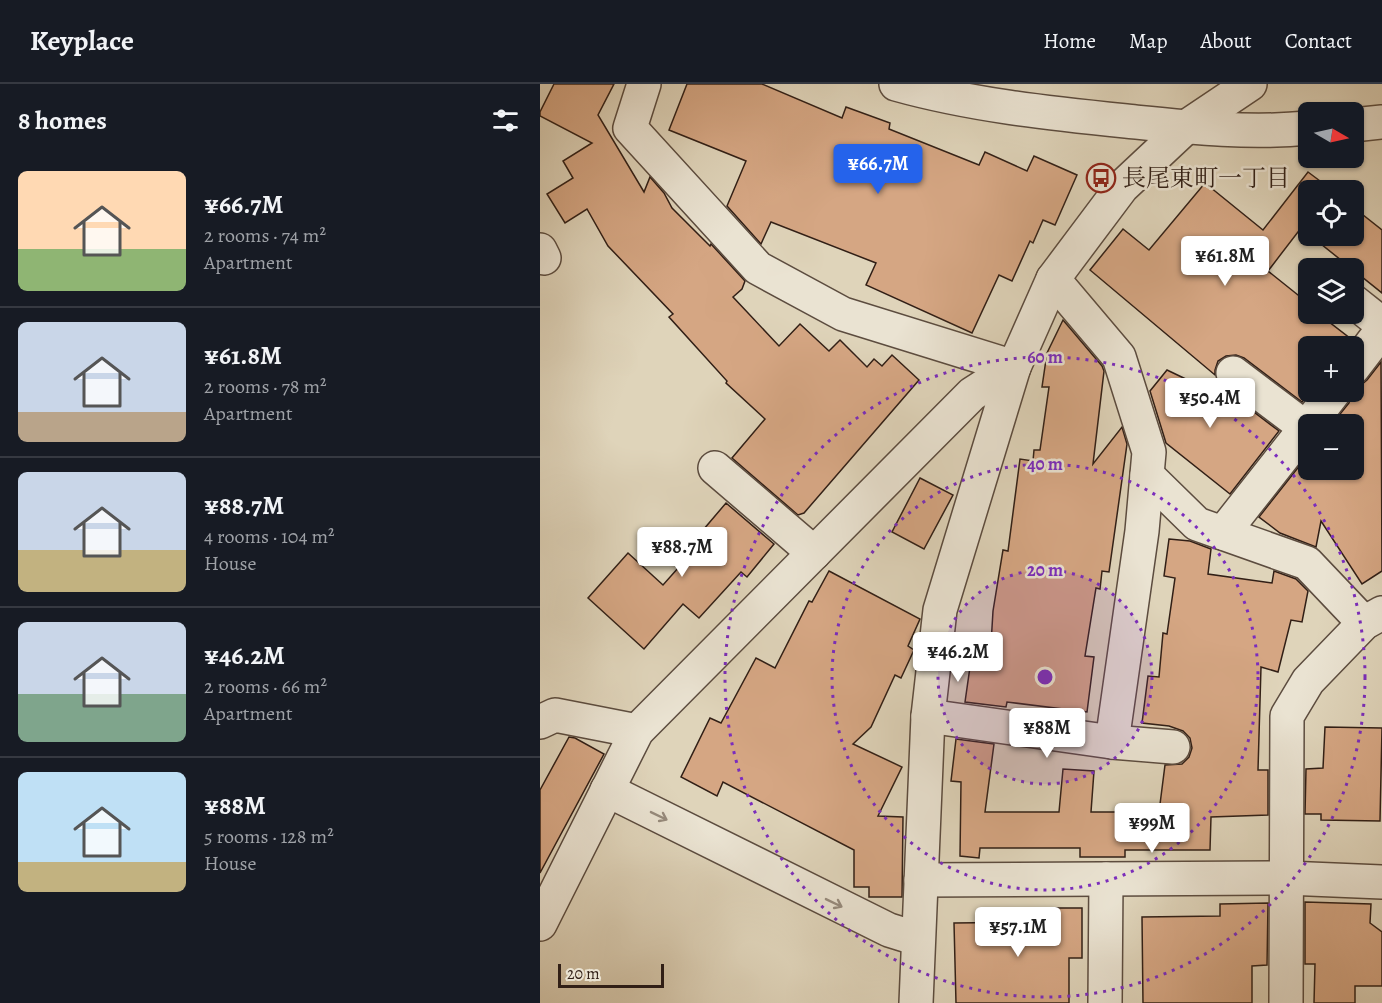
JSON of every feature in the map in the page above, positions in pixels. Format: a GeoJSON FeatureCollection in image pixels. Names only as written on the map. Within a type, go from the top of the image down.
{"type":"FeatureCollection","features":[{"type":"Feature","properties":{"kind":"street"},"geometry":{"type":"LineString","coordinates":[[644,84],[630,128],[758,268],[843,314],[1014,367]]}},
{"type":"Feature","properties":{"kind":"street"},"geometry":{"type":"LineString","coordinates":[[896,84],[976,102],[1042,112],[1186,127],[1298,129]]}},
{"type":"Feature","properties":{"kind":"street"},"geometry":{"type":"LineString","coordinates":[[916,1003],[928,716],[940,610],[1014,367],[1053,279],[1122,187],[1186,127],[1250,84]]}},
{"type":"Feature","properties":{"kind":"street"},"geometry":{"type":"LineString","coordinates":[[1364,123],[1382,122]]}},
{"type":"Feature","properties":{"kind":"street"},"geometry":{"type":"LineString","coordinates":[[1053,279],[1119,357],[1149,452],[1142,531],[1112,742]]}},
{"type":"Feature","properties":{"kind":"street"},"geometry":{"type":"LineString","coordinates":[[1364,310],[1382,324]]}},
{"type":"Feature","properties":{"kind":"street"},"geometry":{"type":"LineString","coordinates":[[1364,354],[1382,330]]}},
{"type":"Feature","properties":{"kind":"street"},"geometry":{"type":"LineString","coordinates":[[540,924],[637,731],[972,394],[1014,367]]}},
{"type":"Feature","properties":{"kind":"street"},"geometry":{"type":"LineString","coordinates":[[1233,373],[1298,419]]}},
{"type":"Feature","properties":{"kind":"street"},"geometry":{"type":"LineString","coordinates":[[1317,414],[1326,402]]}},
{"type":"Feature","properties":{"kind":"street"},"geometry":{"type":"LineString","coordinates":[[1223,533],[1298,439]]}},
{"type":"Feature","properties":{"kind":"street"},"geometry":{"type":"LineString","coordinates":[[715,468],[814,554]]}},
{"type":"Feature","properties":{"kind":"street"},"geometry":{"type":"LineString","coordinates":[[1147,475],[1197,524],[1307,563],[1373,618],[1308,681],[1287,716],[1286,1003]]}},
{"type":"Feature","properties":{"kind":"street"},"geometry":{"type":"LineString","coordinates":[[540,722],[555,716],[637,731]]}},
{"type":"Feature","properties":{"kind":"street"},"geometry":{"type":"LineString","coordinates":[[928,716],[1112,742],[1173,747]]}},
{"type":"Feature","properties":{"kind":"street"},"geometry":{"type":"LineString","coordinates":[[607,790],[889,930],[918,939]]}},
{"type":"Feature","properties":{"kind":"street"},"geometry":{"type":"LineString","coordinates":[[921,880],[1286,878],[1382,882]]}},
{"type":"Feature","properties":{"kind":"street"},"geometry":{"type":"LineString","coordinates":[[1105,1003],[1106,879]]}},
{"type":"Feature","properties":{"kind":"building"},"geometry":{"type":"Polygon","coordinates":[[[554,84],[614,84],[598,115],[644,192],[650,177],[664,193],[672,208],[710,246],[711,244],[745,281],[742,289],[733,297],[779,346],[800,324],[829,351],[840,340],[867,367],[874,359],[882,366],[892,355],[919,380],[804,513],[798,515],[732,458],[765,419],[726,383],[727,381],[669,317],[673,314],[608,246],[587,209],[565,223],[547,194],[573,178],[563,161],[592,143],[540,116],[554,84]]]}},
{"type":"Feature","properties":{"kind":"building"},"geometry":{"type":"Polygon","coordinates":[[[687,84],[762,84],[842,118],[846,107],[890,123],[889,129],[979,165],[985,152],[1027,171],[1034,156],[1077,175],[1055,225],[1043,220],[1033,243],[1030,241],[1012,281],[999,275],[972,333],[866,285],[876,263],[771,222],[761,244],[727,206],[746,161],[669,130],[687,84]]]}},
{"type":"Feature","properties":{"kind":"building"},"geometry":{"type":"Polygon","coordinates":[[[1308,172],[1319,180],[1302,180],[1308,172]]]}},
{"type":"Feature","properties":{"kind":"building"},"geometry":{"type":"Polygon","coordinates":[[[1205,183],[1263,230],[1298,185],[1298,232],[1268,271],[1298,295],[1298,324],[1332,324],[1347,336],[1298,336],[1298,399],[1244,358],[1236,355],[1226,356],[1218,361],[1215,375],[1090,270],[1123,229],[1149,250],[1205,183]]]}},
{"type":"Feature","properties":{"kind":"building"},"geometry":{"type":"Polygon","coordinates":[[[1364,216],[1382,230],[1382,293],[1364,279],[1364,258],[1338,258],[1323,246],[1364,246],[1364,216]]]}},
{"type":"Feature","properties":{"kind":"building"},"geometry":{"type":"Polygon","coordinates":[[[1063,320],[1104,371],[1093,464],[1122,427],[1127,444],[1109,572],[1102,571],[1100,589],[1096,588],[1085,656],[1094,657],[1087,712],[1007,702],[1006,707],[965,702],[970,667],[981,669],[983,643],[991,644],[993,611],[1003,550],[1008,551],[1020,459],[1033,461],[1034,450],[1040,450],[1049,387],[1042,387],[1047,353],[1063,320]]]}},
{"type":"Feature","properties":{"kind":"building"},"geometry":{"type":"Polygon","coordinates":[[[1381,362],[1382,571],[1362,584],[1321,521],[1316,547],[1280,533],[1259,517],[1298,468],[1298,480],[1364,480],[1364,414],[1340,414],[1349,402],[1364,402],[1364,382],[1381,362]]]}},
{"type":"Feature","properties":{"kind":"building"},"geometry":{"type":"Polygon","coordinates":[[[1167,370],[1240,405],[1242,403],[1279,431],[1230,494],[1166,443],[1150,391],[1167,370]]]}},
{"type":"Feature","properties":{"kind":"building"},"geometry":{"type":"Polygon","coordinates":[[[920,478],[953,495],[924,549],[892,532],[920,478]]]}},
{"type":"Feature","properties":{"kind":"building"},"geometry":{"type":"Polygon","coordinates":[[[726,503],[774,544],[747,577],[741,572],[699,618],[683,604],[644,649],[588,598],[628,553],[663,585],[703,540],[698,536],[726,503]]]}},
{"type":"Feature","properties":{"kind":"building"},"geometry":{"type":"Polygon","coordinates":[[[1169,539],[1190,541],[1211,549],[1208,574],[1272,583],[1274,571],[1296,579],[1308,591],[1302,622],[1291,620],[1278,672],[1261,667],[1258,770],[1268,770],[1268,815],[1211,817],[1210,850],[1125,850],[1125,857],[1080,857],[1080,848],[980,848],[979,858],[960,856],[961,782],[951,781],[956,739],[994,744],[985,812],[1059,812],[1063,769],[1094,771],[1091,812],[1159,812],[1165,765],[1182,764],[1189,757],[1192,748],[1190,738],[1183,731],[1169,726],[1142,723],[1148,676],[1159,677],[1163,633],[1167,634],[1175,578],[1164,576],[1169,539]]]}},
{"type":"Feature","properties":{"kind":"building"},"geometry":{"type":"Polygon","coordinates":[[[829,571],[920,619],[908,646],[914,650],[901,678],[895,675],[871,727],[853,744],[902,767],[878,816],[903,817],[902,897],[869,897],[869,887],[854,887],[854,850],[723,782],[717,796],[681,777],[710,718],[721,723],[756,658],[775,668],[809,601],[812,602],[829,571]]]}},
{"type":"Feature","properties":{"kind":"building"},"geometry":{"type":"Polygon","coordinates":[[[1325,727],[1382,728],[1380,821],[1321,820],[1321,814],[1305,814],[1306,769],[1323,768],[1325,727]]]}},
{"type":"Feature","properties":{"kind":"building"},"geometry":{"type":"Polygon","coordinates":[[[569,737],[604,754],[540,873],[540,790],[569,737]]]}},
{"type":"Feature","properties":{"kind":"building"},"geometry":{"type":"Polygon","coordinates":[[[1305,902],[1371,904],[1370,923],[1382,932],[1382,986],[1355,986],[1355,1003],[1314,1003],[1315,964],[1305,964],[1305,902]]]}},
{"type":"Feature","properties":{"kind":"building"},"geometry":{"type":"Polygon","coordinates":[[[1268,903],[1267,965],[1252,966],[1252,1003],[1143,1003],[1142,917],[1220,916],[1220,904],[1268,903]]]}},
{"type":"Feature","properties":{"kind":"building"},"geometry":{"type":"Polygon","coordinates":[[[1034,908],[1082,908],[1082,958],[1069,958],[1069,1003],[956,1003],[954,923],[1034,922],[1034,908]]]}},
{"type":"Feature","properties":{"kind":"place","name":"長尾東町一丁目"},"geometry":{"type":"Point","coordinates":[1101,178]}}]}
